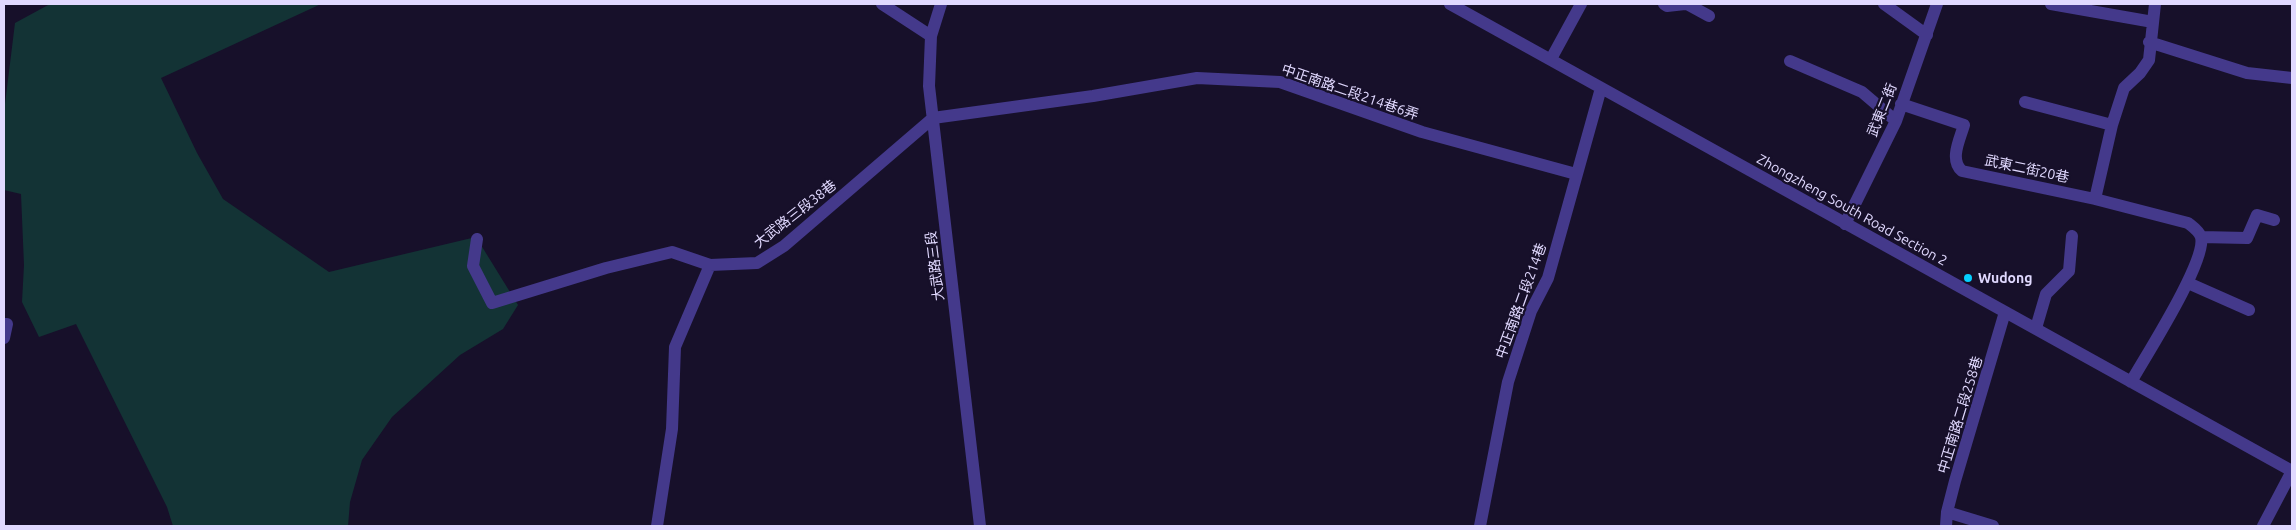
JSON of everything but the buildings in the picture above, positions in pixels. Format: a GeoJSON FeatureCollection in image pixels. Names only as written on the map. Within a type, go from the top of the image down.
{"type":"FeatureCollection","features":[{"type":"Feature","properties":{"kind":"street"},"geometry":{"type":"LineString","coordinates":[[882,4],[930,36]]}},
{"type":"Feature","properties":{"kind":"street","name":"大武路三段"},"geometry":{"type":"LineString","coordinates":[[941,4],[930,36],[928,58],[932,118],[980,526]]}},
{"type":"Feature","properties":{"kind":"street","name":"Zhongzheng South Road Section 2"},"geometry":{"type":"LineString","coordinates":[[1450,4],[2292,471]]}},
{"type":"Feature","properties":{"kind":"street"},"geometry":{"type":"LineString","coordinates":[[1551,60],[1581,4]]}},
{"type":"Feature","properties":{"kind":"street"},"geometry":{"type":"LineString","coordinates":[[1664,4],[1668,6],[1686,4],[1709,16]]}},
{"type":"Feature","properties":{"kind":"street"},"geometry":{"type":"LineString","coordinates":[[1884,4],[1927,35]]}},
{"type":"Feature","properties":{"kind":"street","name":"武東二街"},"geometry":{"type":"LineString","coordinates":[[1845,224],[1896,121],[1937,4]]}},
{"type":"Feature","properties":{"kind":"street"},"geometry":{"type":"LineString","coordinates":[[2051,4],[2153,22]]}},
{"type":"Feature","properties":{"kind":"street"},"geometry":{"type":"LineString","coordinates":[[2095,199],[2112,125],[2124,88],[2140,73],[2148,60],[2155,4]]}},
{"type":"Feature","properties":{"kind":"street"},"geometry":{"type":"LineString","coordinates":[[2149,42],[2247,73],[2292,78]]}},
{"type":"Feature","properties":{"kind":"street"},"geometry":{"type":"LineString","coordinates":[[1790,61],[1862,92],[1896,121]]}},
{"type":"Feature","properties":{"kind":"street","name":"中正南路二段214巷6弄"},"geometry":{"type":"LineString","coordinates":[[932,118],[1093,96],[1197,78],[1280,82],[1422,132],[1576,174]]}},
{"type":"Feature","properties":{"kind":"street","name":"中正南路二段214巷"},"geometry":{"type":"LineString","coordinates":[[1480,526],[1508,382],[1531,311],[1548,278],[1601,88]]}},
{"type":"Feature","properties":{"kind":"street"},"geometry":{"type":"LineString","coordinates":[[2025,102],[2112,125]]}},
{"type":"Feature","properties":{"kind":"street","name":"武東二街20巷"},"geometry":{"type":"LineString","coordinates":[[1901,104],[1964,125],[1955,160],[1957,166],[1962,171],[2095,199],[2188,223],[2198,233]]}},
{"type":"Feature","properties":{"kind":"street","name":"大武路三段38巷"},"geometry":{"type":"LineString","coordinates":[[710,265],[757,263],[784,246],[932,118]]}},
{"type":"Feature","properties":{"kind":"street"},"geometry":{"type":"LineString","coordinates":[[2131,382],[2188,283],[2200,248],[2198,233],[2247,238],[2257,214],[2274,220]]}},
{"type":"Feature","properties":{"kind":"street"},"geometry":{"type":"LineString","coordinates":[[2036,328],[2046,294],[2070,271],[2072,236]]}},
{"type":"Feature","properties":{"kind":"street"},"geometry":{"type":"LineString","coordinates":[[477,239],[473,266],[492,303],[606,268],[672,252],[710,265],[675,347],[672,430],[657,526]]}},
{"type":"Feature","properties":{"kind":"street"},"geometry":{"type":"LineString","coordinates":[[2188,283],[2249,310]]}},
{"type":"Feature","properties":{"kind":"street","name":"中正南路二段258巷"},"geometry":{"type":"LineString","coordinates":[[1946,526],[1947,512],[2005,312]]}},
{"type":"Feature","properties":{"kind":"street"},"geometry":{"type":"LineString","coordinates":[[4,324],[7,324],[4,338]]}},
{"type":"Feature","properties":{"kind":"street"},"geometry":{"type":"LineString","coordinates":[[2263,526],[2292,471]]}},
{"type":"Feature","properties":{"kind":"street"},"geometry":{"type":"LineString","coordinates":[[1947,512],[1993,526]]}},
{"type":"Feature","properties":{"kind":"green space"},"geometry":{"type":"Polygon","coordinates":[[[50,4],[321,4],[161,78],[197,153],[223,199],[329,272],[476,237],[518,305],[503,329],[460,355],[392,417],[362,460],[350,502],[348,526],[173,526],[167,507],[76,324],[39,337],[22,302],[24,265],[21,194],[4,190],[4,112],[15,23],[50,4]]]}},
{"type":"Feature","properties":{"kind":"place","name":"Wudong"},"geometry":{"type":"Point","coordinates":[1968,278]}}]}
